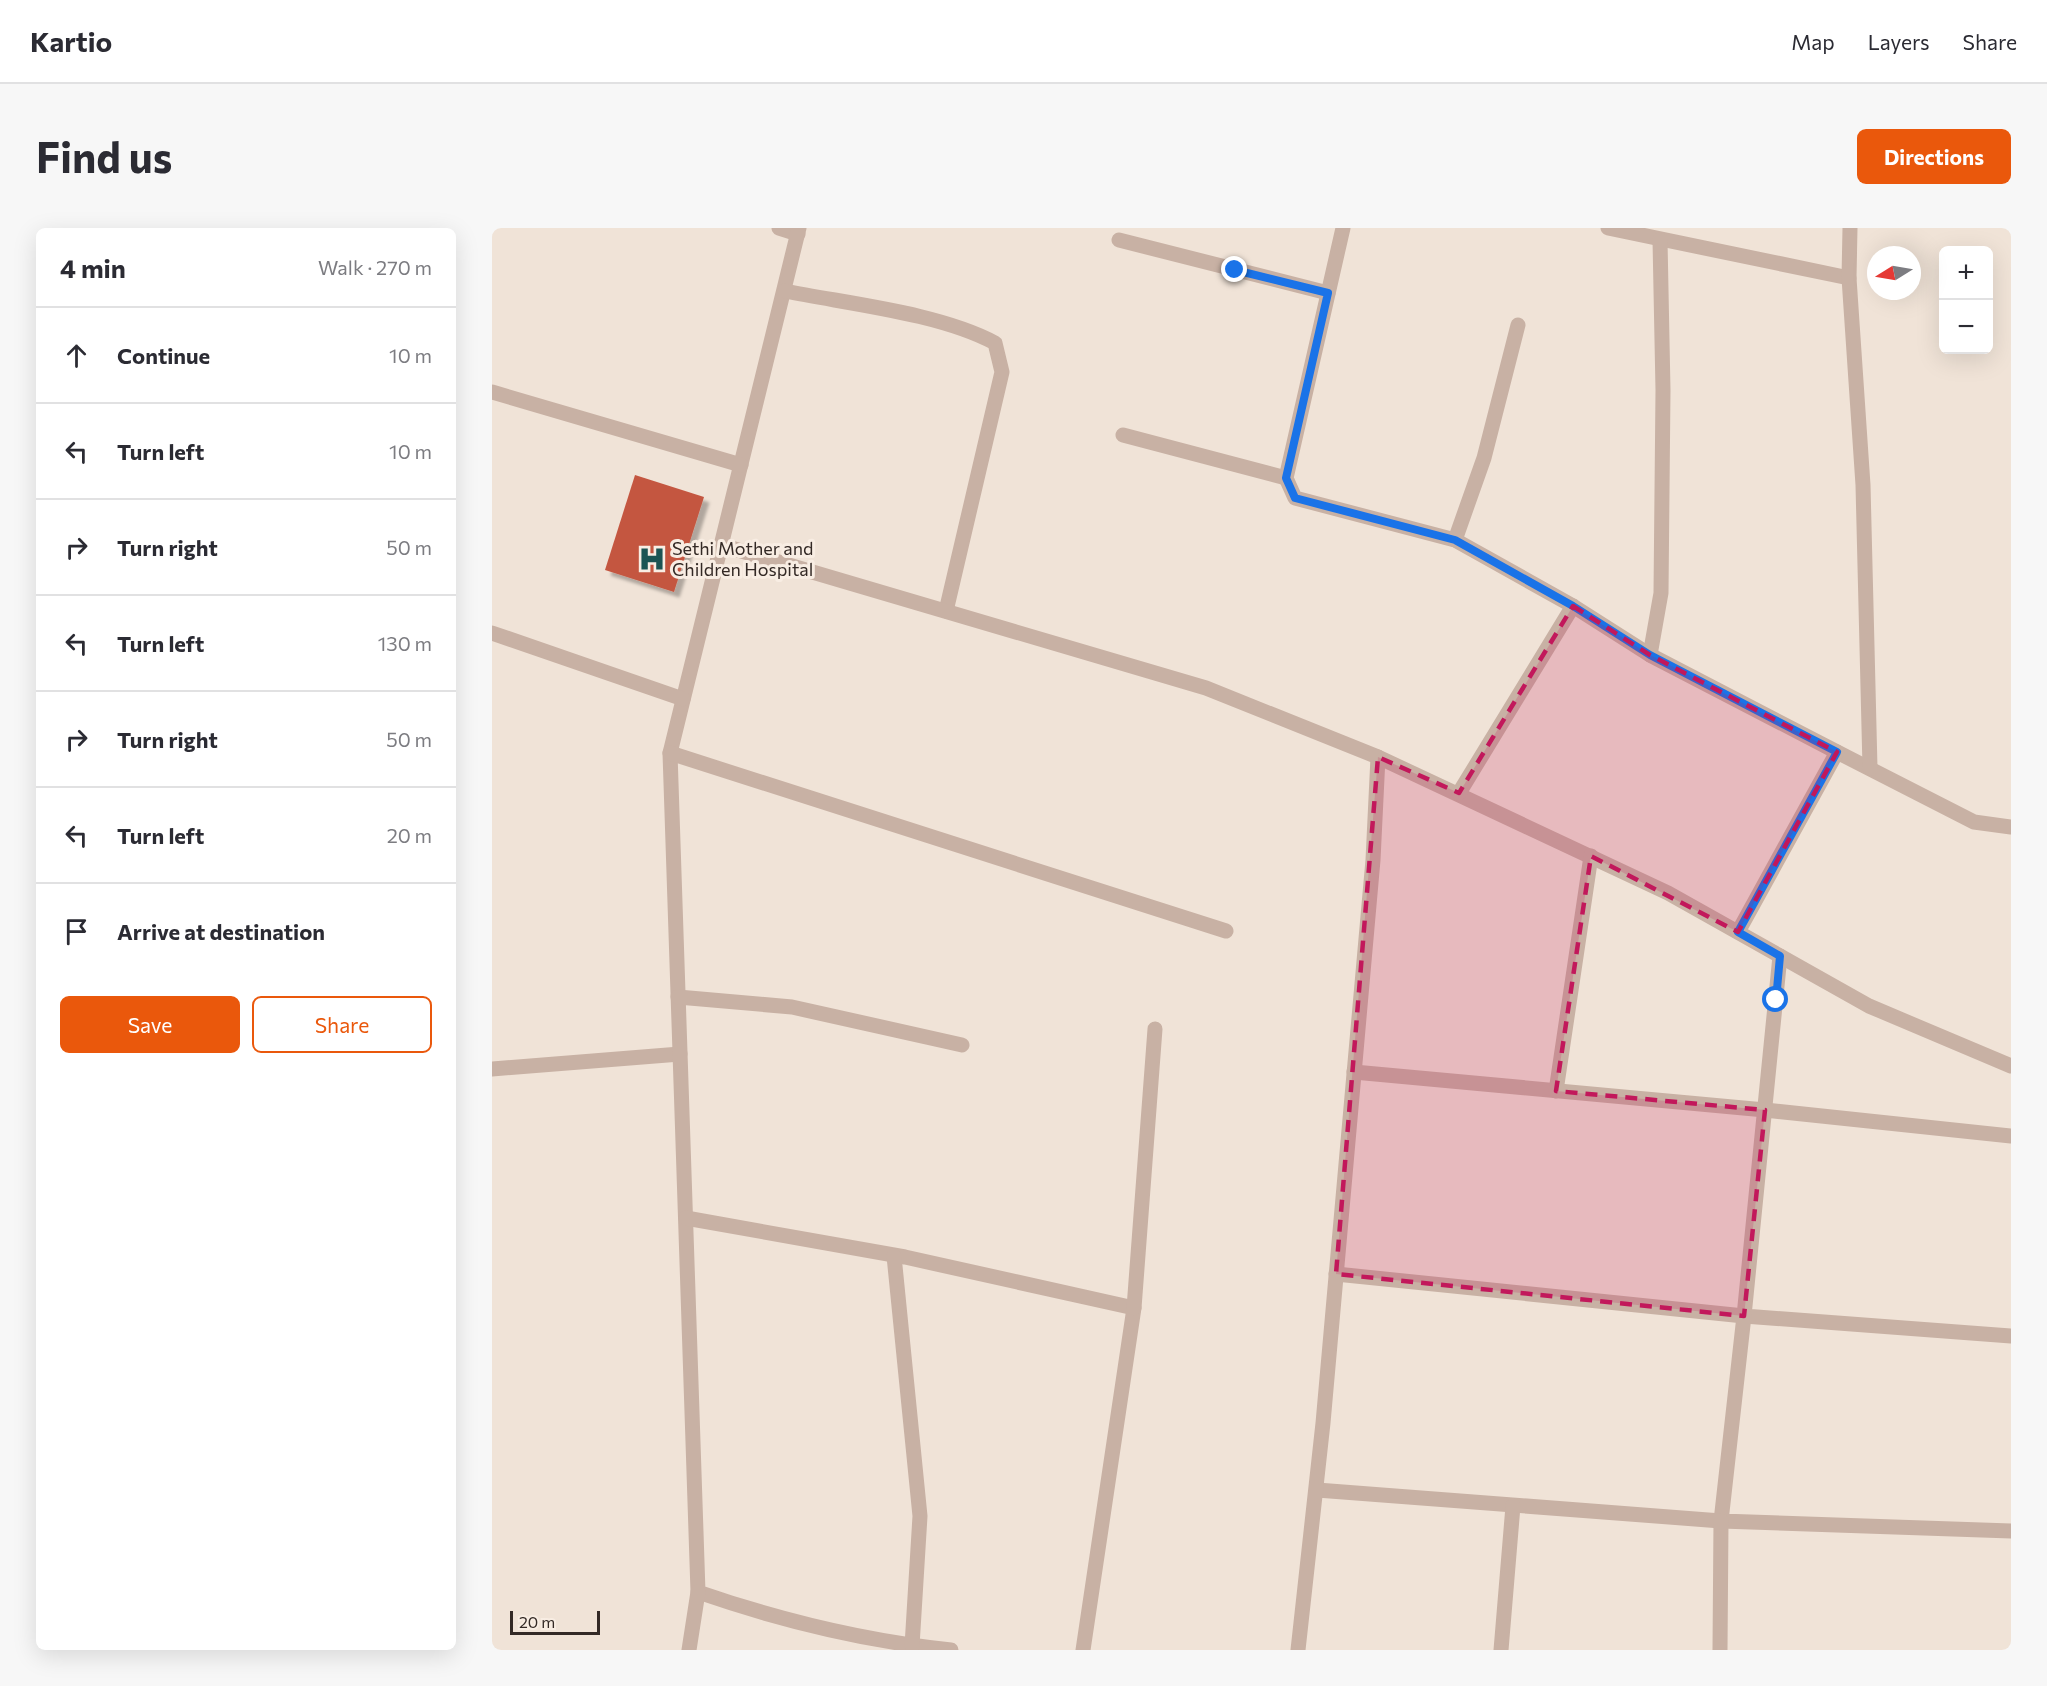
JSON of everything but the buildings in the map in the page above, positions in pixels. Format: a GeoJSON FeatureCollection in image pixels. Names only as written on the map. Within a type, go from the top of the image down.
{"type":"FeatureCollection","features":[{"type":"Feature","properties":{"kind":"street"},"geometry":{"type":"LineString","coordinates":[[689,1650],[698,1592],[670,753],[798,231],[780,228]]}},
{"type":"Feature","properties":{"kind":"street"},"geometry":{"type":"LineString","coordinates":[[1343,228],[1286,478],[1295,498],[1455,540],[1573,606],[1650,655],[1837,752],[1974,822],[2011,827]]}},
{"type":"Feature","properties":{"kind":"street"},"geometry":{"type":"LineString","coordinates":[[1608,228],[1849,278]]}},
{"type":"Feature","properties":{"kind":"street"},"geometry":{"type":"LineString","coordinates":[[1850,228],[1849,278],[1863,485],[1870,768]]}},
{"type":"Feature","properties":{"kind":"street"},"geometry":{"type":"LineString","coordinates":[[1119,240],[1328,293]]}},
{"type":"Feature","properties":{"kind":"street"},"geometry":{"type":"LineString","coordinates":[[1650,655],[1661,593],[1663,390],[1660,240]]}},
{"type":"Feature","properties":{"kind":"street"},"geometry":{"type":"LineString","coordinates":[[785,291],[940,322],[972,330],[995,343],[1002,372],[946,611]]}},
{"type":"Feature","properties":{"kind":"street"},"geometry":{"type":"LineString","coordinates":[[1455,540],[1484,458],[1518,326]]}},
{"type":"Feature","properties":{"kind":"street"},"geometry":{"type":"LineString","coordinates":[[492,392],[741,465]]}},
{"type":"Feature","properties":{"kind":"street"},"geometry":{"type":"LineString","coordinates":[[1123,435],[1286,478]]}},
{"type":"Feature","properties":{"kind":"street"},"geometry":{"type":"LineString","coordinates":[[721,545],[1206,688],[1378,757],[1668,893],[1869,1006],[2011,1066]]}},
{"type":"Feature","properties":{"kind":"street"},"geometry":{"type":"LineString","coordinates":[[1459,793],[1573,606]]}},
{"type":"Feature","properties":{"kind":"street"},"geometry":{"type":"LineString","coordinates":[[492,633],[683,699]]}},
{"type":"Feature","properties":{"kind":"street"},"geometry":{"type":"LineString","coordinates":[[1738,932],[1837,752]]}},
{"type":"Feature","properties":{"kind":"street"},"geometry":{"type":"LineString","coordinates":[[670,753],[1226,931]]}},
{"type":"Feature","properties":{"kind":"street"},"geometry":{"type":"LineString","coordinates":[[1298,1650],[1317,1490],[1373,860],[1378,757]]}},
{"type":"Feature","properties":{"kind":"street"},"geometry":{"type":"LineString","coordinates":[[1556,1090],[1591,856]]}},
{"type":"Feature","properties":{"kind":"street"},"geometry":{"type":"LineString","coordinates":[[1720,1650],[1720,1521],[1744,1316],[1780,956]]}},
{"type":"Feature","properties":{"kind":"street"},"geometry":{"type":"LineString","coordinates":[[678,997],[792,1007],[963,1045]]}},
{"type":"Feature","properties":{"kind":"street"},"geometry":{"type":"LineString","coordinates":[[1083,1650],[1134,1308],[1155,1029]]}},
{"type":"Feature","properties":{"kind":"street"},"geometry":{"type":"LineString","coordinates":[[492,1070],[680,1054]]}},
{"type":"Feature","properties":{"kind":"street"},"geometry":{"type":"LineString","coordinates":[[1354,1072],[1765,1110],[2011,1136]]}},
{"type":"Feature","properties":{"kind":"street"},"geometry":{"type":"LineString","coordinates":[[686,1218],[894,1256],[1134,1308]]}},
{"type":"Feature","properties":{"kind":"street"},"geometry":{"type":"LineString","coordinates":[[894,1256],[920,1516],[912,1646]]}},
{"type":"Feature","properties":{"kind":"street"},"geometry":{"type":"LineString","coordinates":[[1336,1274],[1744,1316],[2011,1336]]}},
{"type":"Feature","properties":{"kind":"street"},"geometry":{"type":"LineString","coordinates":[[1317,1490],[1720,1521],[2011,1531]]}},
{"type":"Feature","properties":{"kind":"street"},"geometry":{"type":"LineString","coordinates":[[1501,1650],[1513,1506]]}},
{"type":"Feature","properties":{"kind":"street"},"geometry":{"type":"LineString","coordinates":[[698,1592],[771,1616],[912,1646],[951,1650]]}},
{"type":"Feature","properties":{"kind":"highlighted area"},"geometry":{"type":"Polygon","coordinates":[[[1573,606],[1650,655],[1837,752],[1738,932],[1591,856],[1556,1091],[1765,1110],[1744,1316],[1336,1274],[1378,757],[1459,793],[1573,606]]]}},
{"type":"Feature","properties":{"kind":"place","name":"Sethi Mother and Children Hospital"},"geometry":{"type":"Point","coordinates":[652,559]}},
{"type":"Feature","properties":{"kind":"route"},"geometry":{"type":"LineString","coordinates":[[1235,270],[1328,293],[1286,478],[1295,498],[1455,540],[1573,606],[1650,655],[1837,752],[1738,932],[1780,956],[1776,1000]]}}]}
